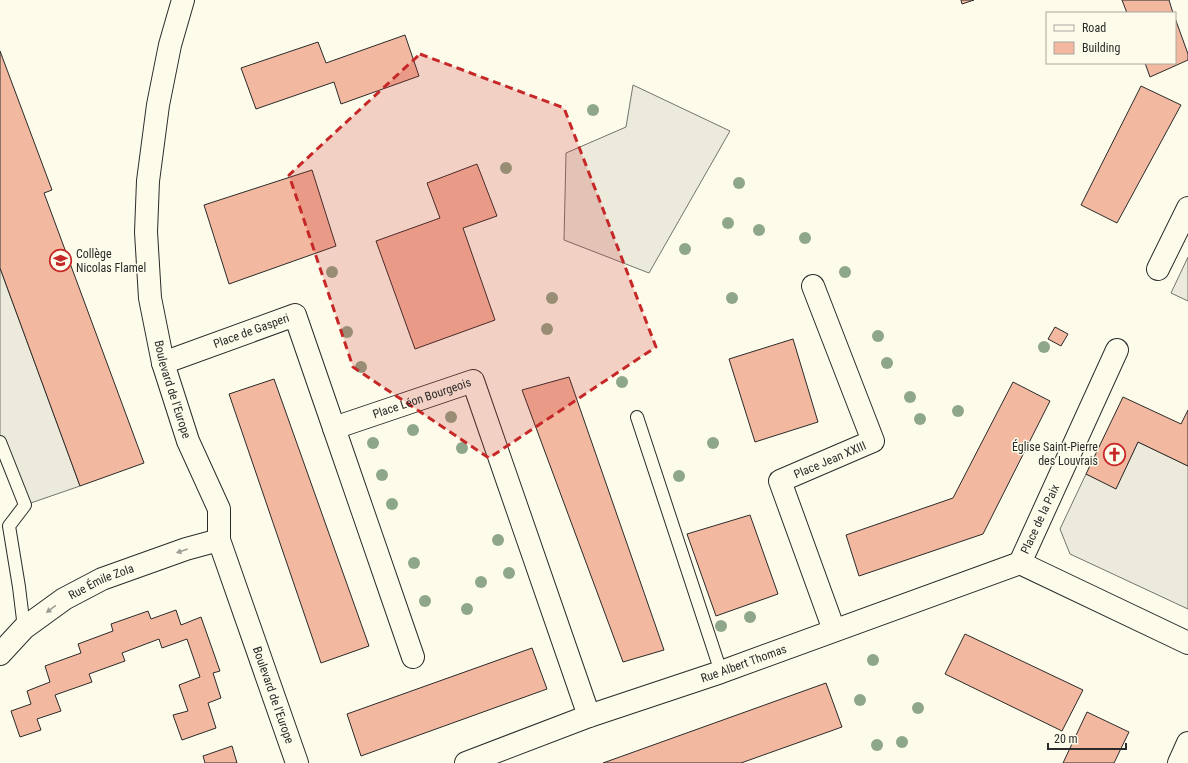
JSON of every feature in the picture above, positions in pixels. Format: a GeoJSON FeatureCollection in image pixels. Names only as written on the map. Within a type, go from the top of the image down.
{"type":"FeatureCollection","features":[{"type":"Feature","properties":{"kind":"street","name":"Boulevard de l'Europe"},"geometry":{"type":"LineString","coordinates":[[183,0],[170,45],[158,105],[148,181],[146,232],[150,298],[163,363],[188,442],[219,509],[219,540],[298,763]]}},
{"type":"Feature","properties":{"kind":"street"},"geometry":{"type":"LineString","coordinates":[[1158,268],[1188,208]]}},
{"type":"Feature","properties":{"kind":"street","name":"Place Jean XXIII"},"geometry":{"type":"LineString","coordinates":[[813,286],[873,441],[780,481],[834,630]]}},
{"type":"Feature","properties":{"kind":"street","name":"Place de Gasperi"},"geometry":{"type":"LineString","coordinates":[[163,363],[295,315],[334,428]]}},
{"type":"Feature","properties":{"kind":"street","name":"Place de la Paix"},"geometry":{"type":"LineString","coordinates":[[1117,350],[1020,563],[1188,643]]}},
{"type":"Feature","properties":{"kind":"street","name":"Place Léon Bourgeois"},"geometry":{"type":"LineString","coordinates":[[334,428],[473,382],[589,716]]}},
{"type":"Feature","properties":{"kind":"street"},"geometry":{"type":"LineString","coordinates":[[334,428],[413,656]]}},
{"type":"Feature","properties":{"kind":"street","name":"Rue Émile Zola"},"geometry":{"type":"LineString","coordinates":[[0,654],[24,628],[64,599],[102,579],[186,549],[219,540]]}},
{"type":"Feature","properties":{"kind":"street","name":"Rue Albert Thomas"},"geometry":{"type":"LineString","coordinates":[[467,763],[589,716],[721,672],[1020,563]]}},
{"type":"Feature","properties":{"kind":"street"},"geometry":{"type":"LineString","coordinates":[[1179,763],[1188,743]]}},
{"type":"Feature","properties":{"kind":"lane"},"geometry":{"type":"LineString","coordinates":[[637,417],[721,672]]}},
{"type":"Feature","properties":{"kind":"lane"},"geometry":{"type":"LineString","coordinates":[[0,442],[25,505],[9,526],[24,628]]}},
{"type":"Feature","properties":{"kind":"highlighted area"},"geometry":{"type":"Polygon","coordinates":[[[420,54],[564,108],[656,347],[489,458],[353,367],[289,175],[420,54]]]}},
{"type":"Feature","properties":{"kind":"shaded area"},"geometry":{"type":"Polygon","coordinates":[[[633,85],[730,131],[649,273],[564,240],[566,153],[626,127],[633,85]]]}},
{"type":"Feature","properties":{"kind":"shaded area"},"geometry":{"type":"Polygon","coordinates":[[[1188,257],[1188,301],[1171,293],[1188,257]]]}},
{"type":"Feature","properties":{"kind":"shaded area"},"geometry":{"type":"Polygon","coordinates":[[[0,268],[80,486],[25,505],[0,435],[0,268]]]}},
{"type":"Feature","properties":{"kind":"shaded area"},"geometry":{"type":"Polygon","coordinates":[[[1138,442],[1188,466],[1188,609],[1070,554],[1060,529],[1086,474],[1116,488],[1138,442]]]}},
{"type":"Feature","properties":{"kind":"building"},"geometry":{"type":"Polygon","coordinates":[[[961,0],[974,0],[962,4],[961,0]]]}},
{"type":"Feature","properties":{"kind":"building"},"geometry":{"type":"Polygon","coordinates":[[[1122,0],[1169,0],[1173,12],[1127,12],[1122,0]]]}},
{"type":"Feature","properties":{"kind":"building"},"geometry":{"type":"Polygon","coordinates":[[[1176,21],[1188,54],[1188,60],[1150,77],[1145,64],[1176,64],[1176,21]]]}},
{"type":"Feature","properties":{"kind":"building"},"geometry":{"type":"Polygon","coordinates":[[[405,35],[419,76],[341,104],[334,82],[256,109],[241,68],[318,42],[326,63],[405,35]]]}},
{"type":"Feature","properties":{"kind":"building"},"geometry":{"type":"Polygon","coordinates":[[[0,51],[52,190],[44,193],[144,463],[80,486],[0,268],[0,51]]]}},
{"type":"Feature","properties":{"kind":"building"},"geometry":{"type":"Polygon","coordinates":[[[1141,86],[1181,105],[1117,223],[1081,205],[1141,86]]]}},
{"type":"Feature","properties":{"kind":"building"},"geometry":{"type":"Polygon","coordinates":[[[477,164],[497,216],[463,228],[495,320],[415,349],[376,241],[440,218],[427,183],[477,164]]]}},
{"type":"Feature","properties":{"kind":"building"},"geometry":{"type":"Polygon","coordinates":[[[312,170],[336,246],[229,284],[204,205],[312,170]]]}},
{"type":"Feature","properties":{"kind":"building"},"geometry":{"type":"Polygon","coordinates":[[[1055,327],[1068,334],[1061,346],[1048,339],[1055,327]]]}},
{"type":"Feature","properties":{"kind":"building"},"geometry":{"type":"Polygon","coordinates":[[[793,339],[818,422],[755,442],[729,359],[793,339]]]}},
{"type":"Feature","properties":{"kind":"building"},"geometry":{"type":"Polygon","coordinates":[[[569,377],[664,650],[623,662],[522,390],[569,377]]]}},
{"type":"Feature","properties":{"kind":"building"},"geometry":{"type":"Polygon","coordinates":[[[274,379],[369,646],[321,663],[229,394],[274,379]]]}},
{"type":"Feature","properties":{"kind":"building"},"geometry":{"type":"Polygon","coordinates":[[[1013,382],[1050,401],[983,534],[859,576],[846,535],[953,498],[1013,382]]]}},
{"type":"Feature","properties":{"kind":"building","name":"Église Saint-Pierre des Louvrais"},"geometry":{"type":"Polygon","coordinates":[[[1123,397],[1181,424],[1188,410],[1188,466],[1138,442],[1116,489],[1086,474],[1123,397]]]}},
{"type":"Feature","properties":{"kind":"building"},"geometry":{"type":"Polygon","coordinates":[[[750,515],[778,594],[716,616],[687,534],[750,515]]]}},
{"type":"Feature","properties":{"kind":"building"},"geometry":{"type":"Polygon","coordinates":[[[176,610],[181,625],[201,617],[220,671],[213,673],[221,698],[208,703],[216,728],[182,740],[173,715],[188,711],[179,685],[200,677],[187,639],[162,648],[159,639],[122,653],[125,661],[89,674],[92,682],[55,695],[61,711],[37,719],[41,730],[20,737],[11,711],[31,704],[27,691],[50,682],[45,666],[81,653],[78,644],[113,631],[111,624],[148,611],[151,619],[176,610]]]}},
{"type":"Feature","properties":{"kind":"building"},"geometry":{"type":"Polygon","coordinates":[[[965,634],[1083,690],[1062,731],[945,674],[965,634]]]}},
{"type":"Feature","properties":{"kind":"building"},"geometry":{"type":"Polygon","coordinates":[[[532,648],[547,689],[361,756],[347,714],[532,648]]]}},
{"type":"Feature","properties":{"kind":"building"},"geometry":{"type":"Polygon","coordinates":[[[826,683],[842,727],[741,763],[603,763],[826,683]]]}},
{"type":"Feature","properties":{"kind":"building"},"geometry":{"type":"Polygon","coordinates":[[[1087,712],[1129,732],[1114,763],[1063,763],[1087,712]]]}},
{"type":"Feature","properties":{"kind":"building"},"geometry":{"type":"Polygon","coordinates":[[[232,746],[237,763],[205,763],[203,756],[232,746]]]}},
{"type":"Feature","properties":{"kind":"place","name":"Collège Nicolas Flamel"},"geometry":{"type":"Point","coordinates":[60,261]}},
{"type":"Feature","properties":{"kind":"place","name":"Église Saint-Pierre des Louvrais"},"geometry":{"type":"Point","coordinates":[1114,454]}}]}
